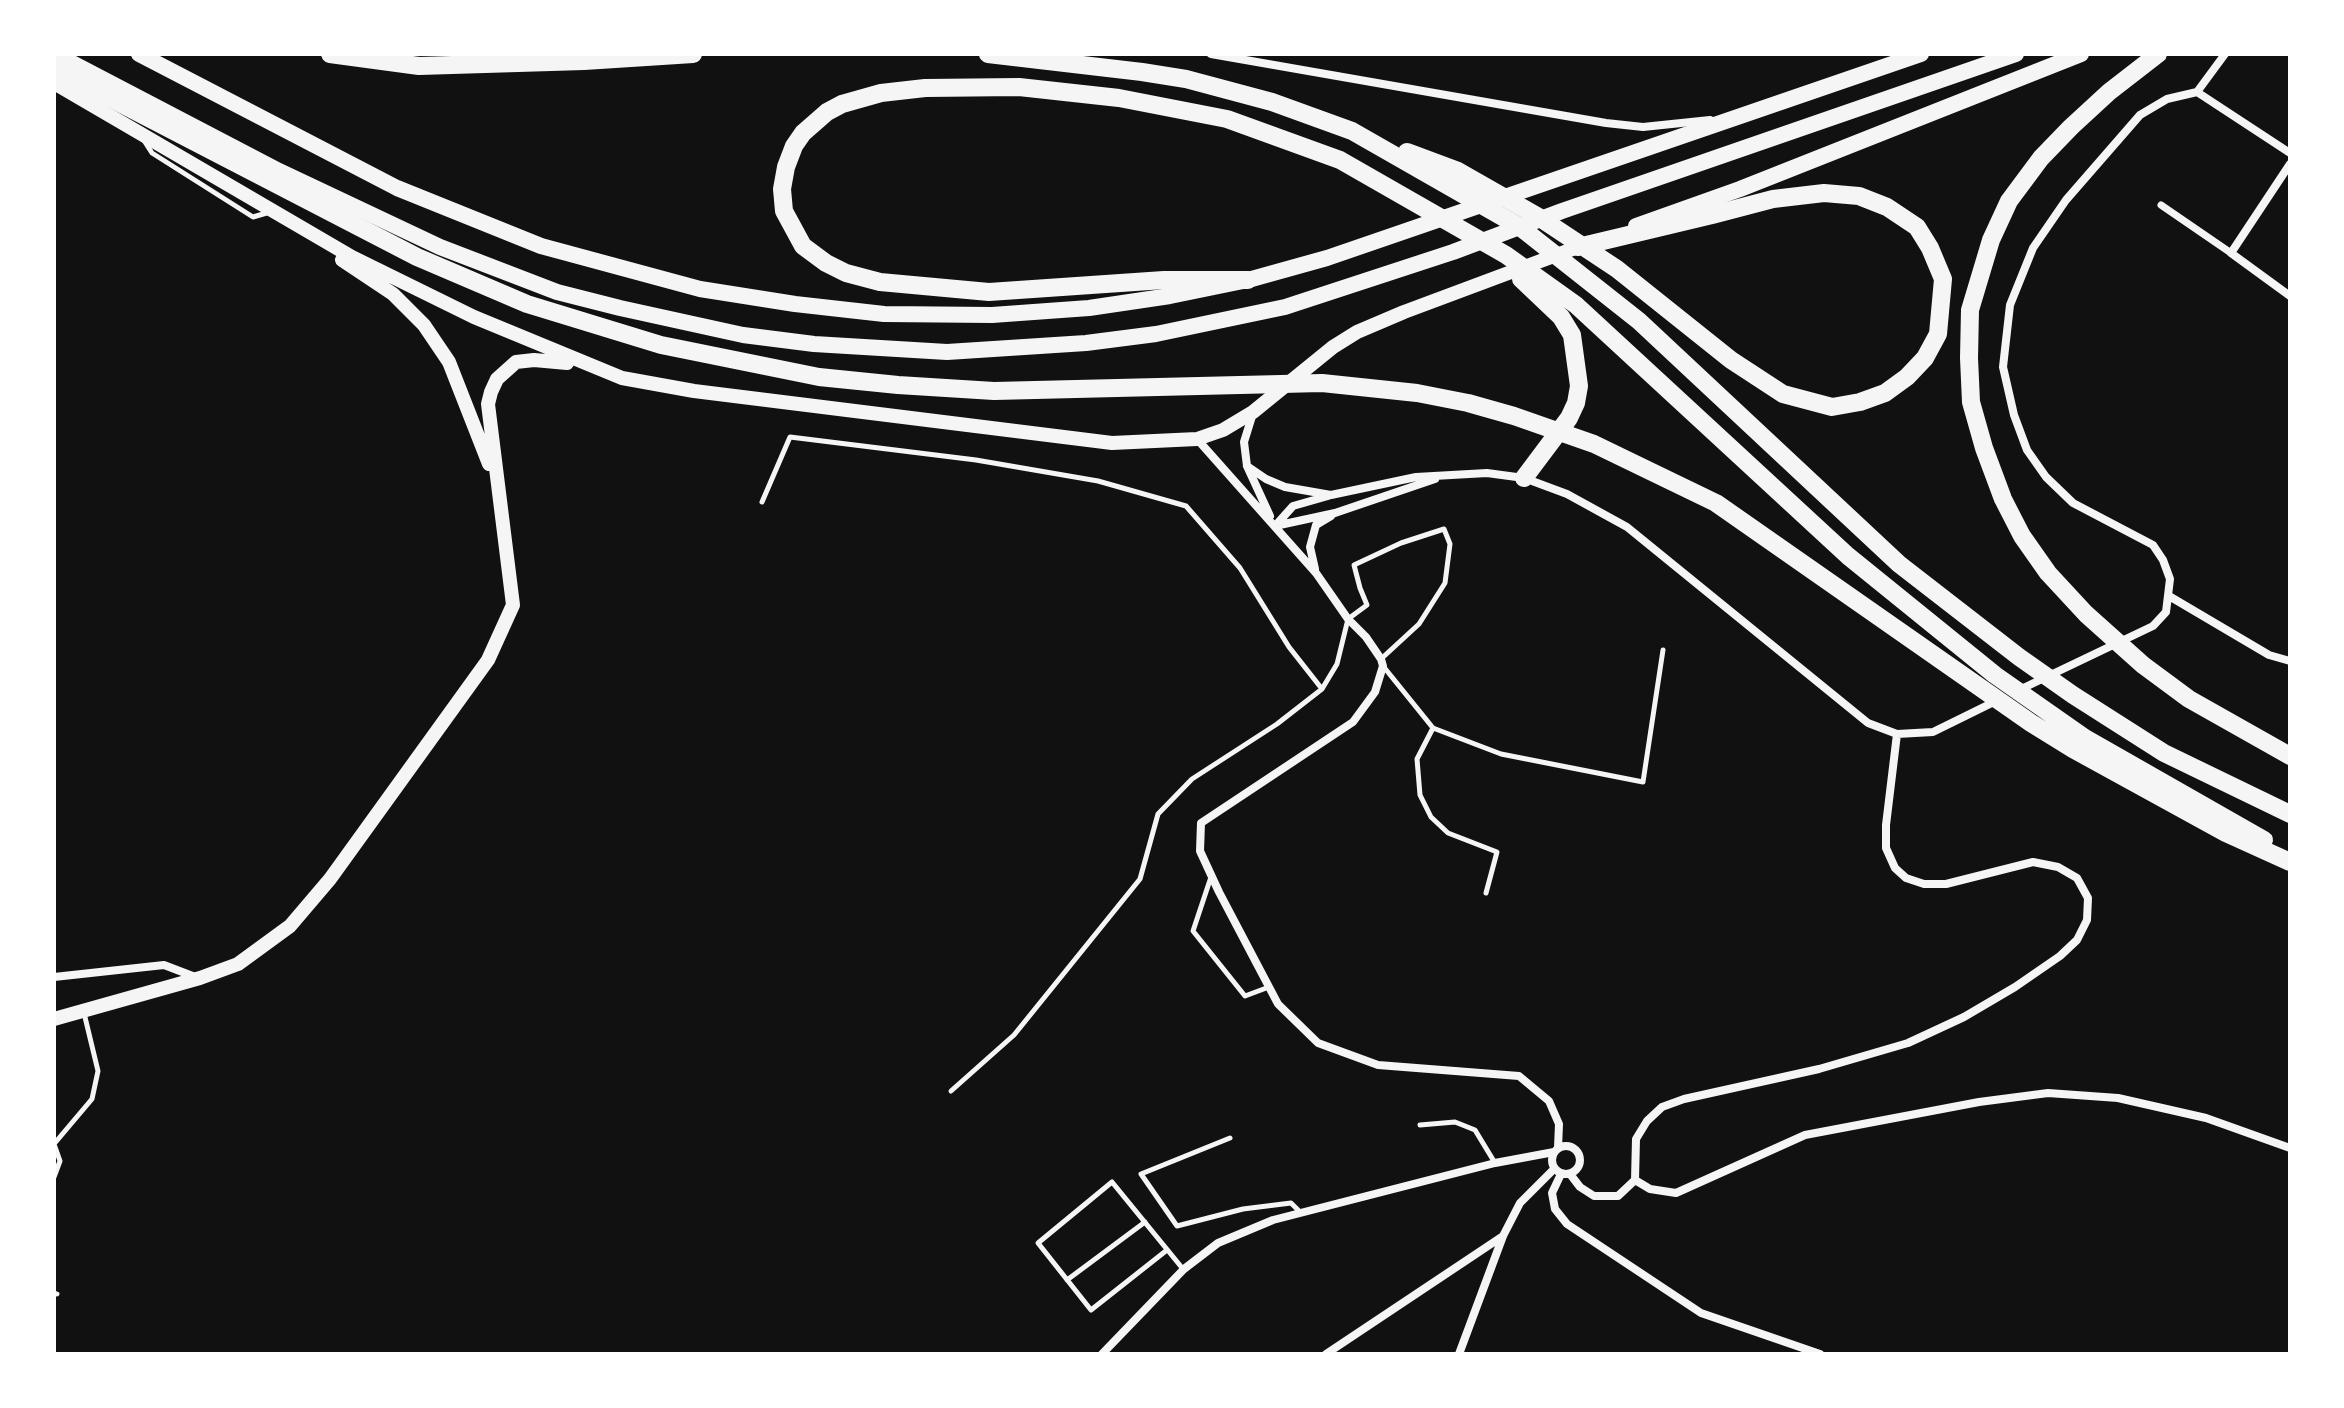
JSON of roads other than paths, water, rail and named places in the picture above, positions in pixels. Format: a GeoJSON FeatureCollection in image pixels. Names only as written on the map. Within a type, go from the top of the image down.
{"type":"FeatureCollection","features":[{"type":"Feature","properties":{"kind":"highway"},"geometry":{"type":"LineString","coordinates":[[55,54],[292,177],[440,247],[557,292],[743,335],[814,344],[947,352],[1086,343],[1156,334],[1285,307],[1453,252],[1562,211],[2016,54]]}},
{"type":"Feature","properties":{"kind":"highway"},"geometry":{"type":"LineString","coordinates":[[139,54],[397,188],[541,246],[700,289],[795,304],[884,314],[992,315],[1089,308],[1248,280],[1327,258],[1921,54]]}},
{"type":"Feature","properties":{"kind":"highway"},"geometry":{"type":"LineString","coordinates":[[330,54],[419,66],[693,54]]}},
{"type":"Feature","properties":{"kind":"highway"},"geometry":{"type":"LineString","coordinates":[[988,54],[1097,65],[1186,79],[1272,102],[1458,171],[1537,216],[1617,269],[1731,360],[1783,394],[1832,407],[1885,393],[1907,377],[1925,358],[1938,334],[1943,279],[1930,248],[1917,227],[1887,207],[1859,196],[1824,193],[1773,199],[1578,247]]}},
{"type":"Feature","properties":{"kind":"highway"},"geometry":{"type":"LineString","coordinates":[[1578,247],[1755,183],[2081,54]]}},
{"type":"Feature","properties":{"kind":"highway"},"geometry":{"type":"LineString","coordinates":[[2158,54],[2071,127],[2009,201],[1991,240],[1970,310],[1971,402],[2003,499],[2022,536],[2048,573],[2086,614],[2143,665],[2189,699],[2290,756]]}},
{"type":"Feature","properties":{"kind":"highway"},"geometry":{"type":"LineString","coordinates":[[54,69],[417,257],[527,304],[661,345],[819,377],[912,386],[994,391],[1322,383],[1417,393],[1514,416],[1594,444],[1716,503],[2031,723],[2226,833],[2290,862]]}},
{"type":"Feature","properties":{"kind":"highway"},"geometry":{"type":"LineString","coordinates":[[1248,280],[1164,280],[989,292],[880,282],[846,273],[803,246],[784,211],[782,189],[786,167],[803,133],[827,112],[842,104],[881,93],[925,88],[1019,87],[1119,98],[1227,119],[1340,160],[1506,255],[1848,556],[1995,675],[2108,752],[2290,854]]}},
{"type":"Feature","properties":{"kind":"highway"},"geometry":{"type":"LineString","coordinates":[[1352,131],[1520,227],[1639,321],[1899,564],[2019,657],[2164,753],[2290,814]]}},
{"type":"Feature","properties":{"kind":"highway"},"geometry":{"type":"LineString","coordinates":[[1524,478],[1569,418],[1576,403],[1579,386],[1569,311]]}},
{"type":"Feature","properties":{"kind":"main road"},"geometry":{"type":"LineString","coordinates":[[54,83],[352,257],[461,310],[622,378],[694,391],[1112,443],[1197,439],[1223,430],[1253,412],[1333,347],[1357,332],[1578,247]]}},
{"type":"Feature","properties":{"kind":"main road"},"geometry":{"type":"LineString","coordinates":[[274,211],[301,236],[393,294],[424,325],[449,362],[498,490]]}},
{"type":"Feature","properties":{"kind":"main road"},"geometry":{"type":"LineString","coordinates":[[54,1019],[200,978],[238,964],[290,926],[330,879],[488,660],[513,605],[488,404],[497,379],[516,362],[525,360],[588,365]]}},
{"type":"Feature","properties":{"kind":"street"},"geometry":{"type":"LineString","coordinates":[[1211,54],[1507,107],[1643,127],[1734,117]]}},
{"type":"Feature","properties":{"kind":"street"},"geometry":{"type":"LineString","coordinates":[[1275,526],[1293,506],[1384,482],[1487,473],[1524,478],[1567,494],[1627,527],[1868,723],[1897,734],[1933,732],[2153,626],[2166,612],[2170,579],[2153,545],[2073,503],[2039,468],[2027,450],[2014,415],[2003,367],[2010,305],[2033,248],[2066,200],[2140,115],[2167,99],[2197,92],[2225,54]]}},
{"type":"Feature","properties":{"kind":"street"},"geometry":{"type":"LineString","coordinates":[[2197,92],[2290,153]]}},
{"type":"Feature","properties":{"kind":"street"},"geometry":{"type":"LineString","coordinates":[[2231,253],[2290,164]]}},
{"type":"Feature","properties":{"kind":"street"},"geometry":{"type":"LineString","coordinates":[[2161,205],[2290,296]]}},
{"type":"Feature","properties":{"kind":"street"},"geometry":{"type":"LineString","coordinates":[[1253,412],[1244,442],[1247,466],[1253,485],[1275,526]]}},
{"type":"Feature","properties":{"kind":"street"},"geometry":{"type":"LineString","coordinates":[[1197,439],[1316,573],[1348,619],[1366,637],[1382,663],[1375,692],[1353,722],[1201,823],[1200,851],[1269,987],[1278,1004],[1318,1043],[1378,1065],[1519,1076],[1549,1101],[1559,1124],[1556,1150],[1551,1160],[1561,1172],[1594,1196],[1618,1196],[1635,1180],[1636,1139],[1647,1121],[1662,1107],[1684,1099],[1819,1069],[1908,1043],[1964,1017],[2015,987],[2060,956],[2077,940],[2087,920],[2088,898],[2077,878],[2058,867],[2033,862],[1946,884],[1924,884],[1906,878],[1895,868],[1886,848],[1886,825],[1897,734]]}},
{"type":"Feature","properties":{"kind":"street"},"geometry":{"type":"LineString","coordinates":[[1247,466],[1285,487],[1331,495]]}},
{"type":"Feature","properties":{"kind":"street"},"geometry":{"type":"LineString","coordinates":[[1275,526],[1335,513],[1450,475]]}},
{"type":"Feature","properties":{"kind":"street"},"geometry":{"type":"LineString","coordinates":[[1316,573],[1310,547],[1316,525],[1335,513]]}},
{"type":"Feature","properties":{"kind":"street"},"geometry":{"type":"LineString","coordinates":[[2169,596],[2184,602],[2269,655],[2290,661]]}},
{"type":"Feature","properties":{"kind":"street"},"geometry":{"type":"LineString","coordinates":[[54,977],[164,965],[200,978]]}},
{"type":"Feature","properties":{"kind":"street"},"geometry":{"type":"LineString","coordinates":[[1635,1180],[1650,1189],[1676,1193],[1805,1135],[1979,1102],[2048,1093],[2133,1101],[2206,1118],[2290,1148]]}},
{"type":"Feature","properties":{"kind":"street"},"geometry":{"type":"LineString","coordinates":[[1102,1354],[1184,1269],[1218,1243],[1273,1220],[1567,1146],[1579,1155],[1579,1164],[1561,1172],[1520,1203],[1503,1236],[1459,1354]]}},
{"type":"Feature","properties":{"kind":"street"},"geometry":{"type":"LineString","coordinates":[[1561,1172],[1552,1193],[1555,1209],[1567,1224],[1701,1313],[1820,1354]]}},
{"type":"Feature","properties":{"kind":"street"},"geometry":{"type":"LineString","coordinates":[[1326,1354],[1503,1236]]}},
{"type":"Feature","properties":{"kind":"lane"},"geometry":{"type":"LineString","coordinates":[[762,502],[790,437],[1006,465],[1098,481],[1186,506],[1240,568],[1289,647],[1322,689]]}},
{"type":"Feature","properties":{"kind":"lane"},"geometry":{"type":"LineString","coordinates":[[951,1091],[1014,1035],[1140,879],[1158,814],[1192,779],[1277,724],[1322,689],[1337,664],[1348,619],[1367,605],[1354,565],[1401,543],[1444,529],[1450,544],[1445,583],[1419,624],[1382,663],[1433,728],[1501,754],[1643,782],[1663,650]]}},
{"type":"Feature","properties":{"kind":"lane"},"geometry":{"type":"LineString","coordinates":[[1433,728],[1417,759],[1420,795],[1431,817],[1448,833],[1497,852],[1486,893]]}},
{"type":"Feature","properties":{"kind":"lane"},"geometry":{"type":"LineString","coordinates":[[1212,876],[1193,931],[1245,996],[1269,987]]}},
{"type":"Feature","properties":{"kind":"lane"},"geometry":{"type":"LineString","coordinates":[[54,1177],[60,1161],[54,1144],[92,1099],[98,1071],[83,1009]]}},
{"type":"Feature","properties":{"kind":"lane"},"geometry":{"type":"LineString","coordinates":[[1420,1125],[1455,1122],[1475,1130],[1495,1163]]}},
{"type":"Feature","properties":{"kind":"lane"},"geometry":{"type":"LineString","coordinates":[[1230,1138],[1141,1174],[1177,1226],[1243,1209],[1291,1203],[1301,1213]]}},
{"type":"Feature","properties":{"kind":"lane"},"geometry":{"type":"LineString","coordinates":[[1167,1250],[1091,1310],[1038,1243],[1112,1182],[1184,1269]]}},
{"type":"Feature","properties":{"kind":"lane"},"geometry":{"type":"LineString","coordinates":[[1067,1280],[1145,1222]]}}]}
